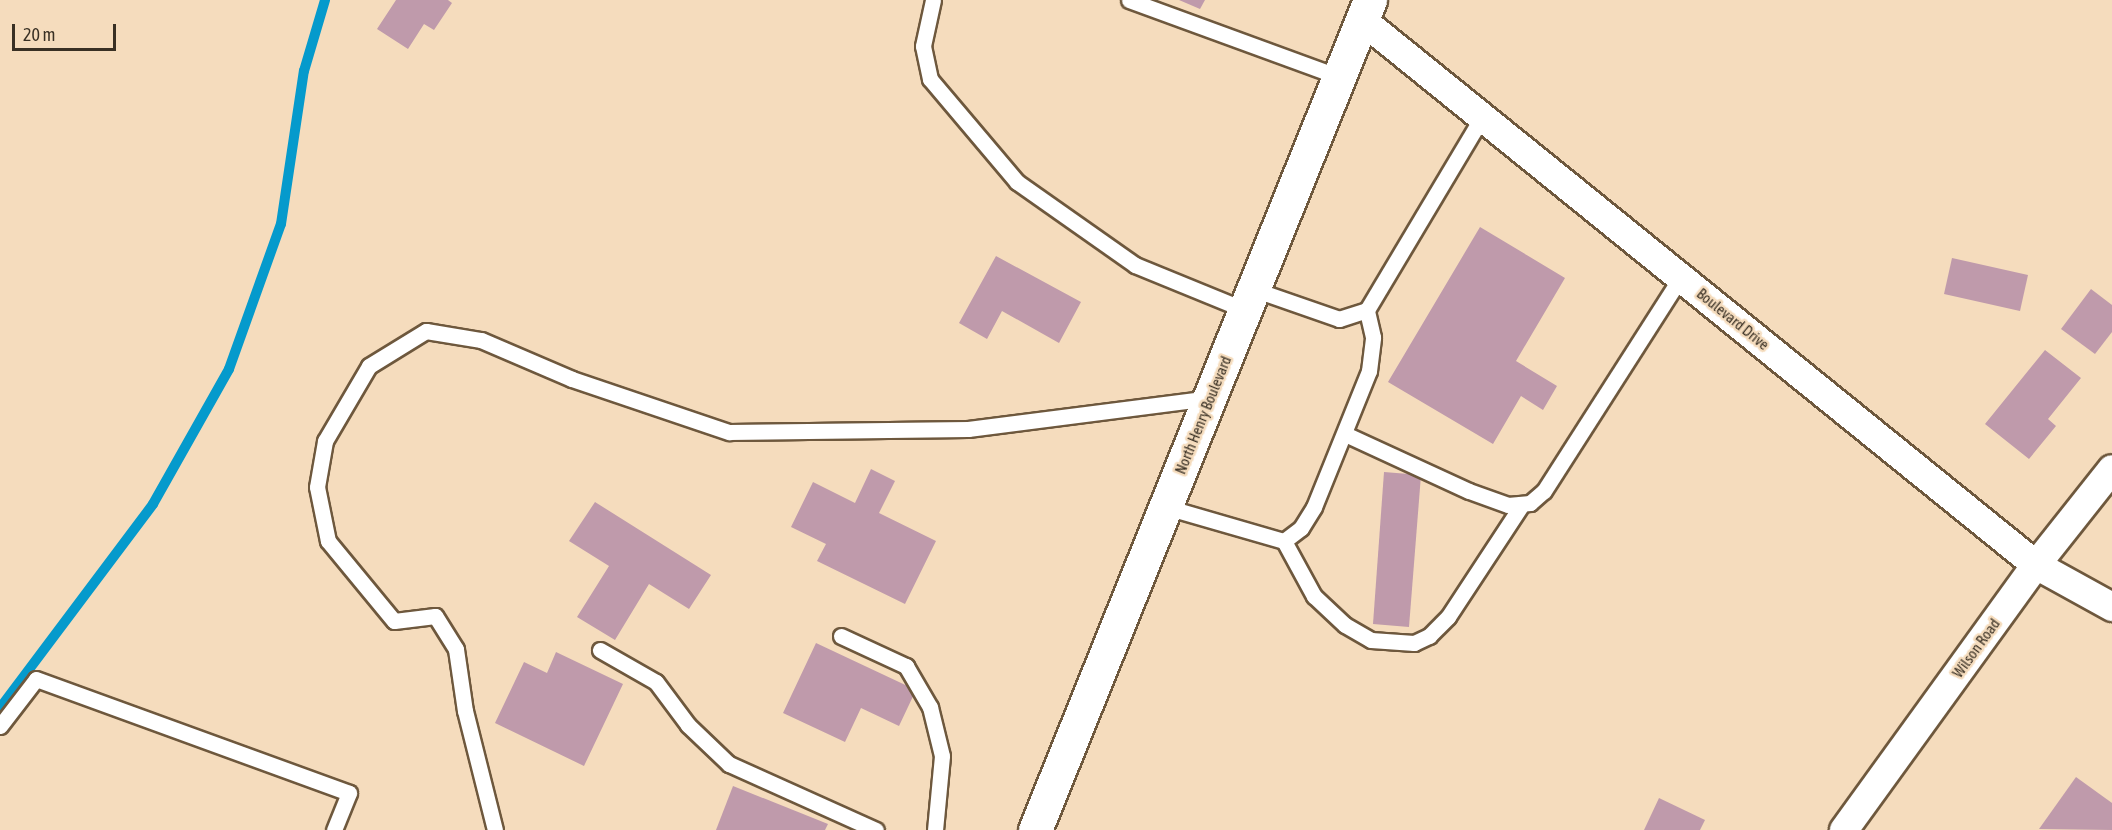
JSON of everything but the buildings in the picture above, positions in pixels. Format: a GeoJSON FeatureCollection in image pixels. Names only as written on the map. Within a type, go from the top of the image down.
{"type":"FeatureCollection","features":[{"type":"Feature","properties":{"kind":"main road","name":"North Henry Boulevard"},"geometry":{"type":"LineString","coordinates":[[1035,830],[1366,10]]}},
{"type":"Feature","properties":{"kind":"street","name":"Boulevard Drive"},"geometry":{"type":"LineString","coordinates":[[1366,10],[1482,117],[2036,565],[2112,607]]}},
{"type":"Feature","properties":{"kind":"street","name":"Wilson Road"},"geometry":{"type":"LineString","coordinates":[[1845,830],[2036,565],[2112,468]]}},
{"type":"Feature","properties":{"kind":"lane"},"geometry":{"type":"LineString","coordinates":[[933,0],[923,46],[930,79],[1017,182],[1135,265],[1249,299],[1339,319],[1367,310]]}},
{"type":"Feature","properties":{"kind":"lane"},"geometry":{"type":"LineString","coordinates":[[1129,0],[1340,77]]}},
{"type":"Feature","properties":{"kind":"lane"},"geometry":{"type":"LineString","coordinates":[[1284,541],[1308,519],[1345,434],[1373,353],[1367,310],[1482,117]]}},
{"type":"Feature","properties":{"kind":"lane"},"geometry":{"type":"LineString","coordinates":[[1166,507],[1284,541],[1314,596],[1345,625],[1371,640],[1414,643],[1429,636],[1448,617],[1521,506],[1544,491],[1681,278]]}},
{"type":"Feature","properties":{"kind":"lane"},"geometry":{"type":"LineString","coordinates":[[495,830],[465,711],[456,649],[435,615],[394,621],[328,541],[317,487],[325,441],[369,366],[426,331],[481,340],[572,380],[729,432],[968,429],[1209,398]]}},
{"type":"Feature","properties":{"kind":"lane"},"geometry":{"type":"LineString","coordinates":[[1345,434],[1469,490],[1521,506]]}},
{"type":"Feature","properties":{"kind":"lane"},"geometry":{"type":"LineString","coordinates":[[841,636],[906,666],[930,707],[942,756],[935,830]]}},
{"type":"Feature","properties":{"kind":"lane"},"geometry":{"type":"LineString","coordinates":[[600,650],[657,682],[707,746],[729,764],[876,830]]}},
{"type":"Feature","properties":{"kind":"lane"},"geometry":{"type":"LineString","coordinates":[[0,726],[36,679],[349,793],[334,830]]}},
{"type":"Feature","properties":{"kind":"waterway"},"geometry":{"type":"LineString","coordinates":[[0,708],[153,504],[229,369],[281,224],[304,71],[325,0]]}}]}
